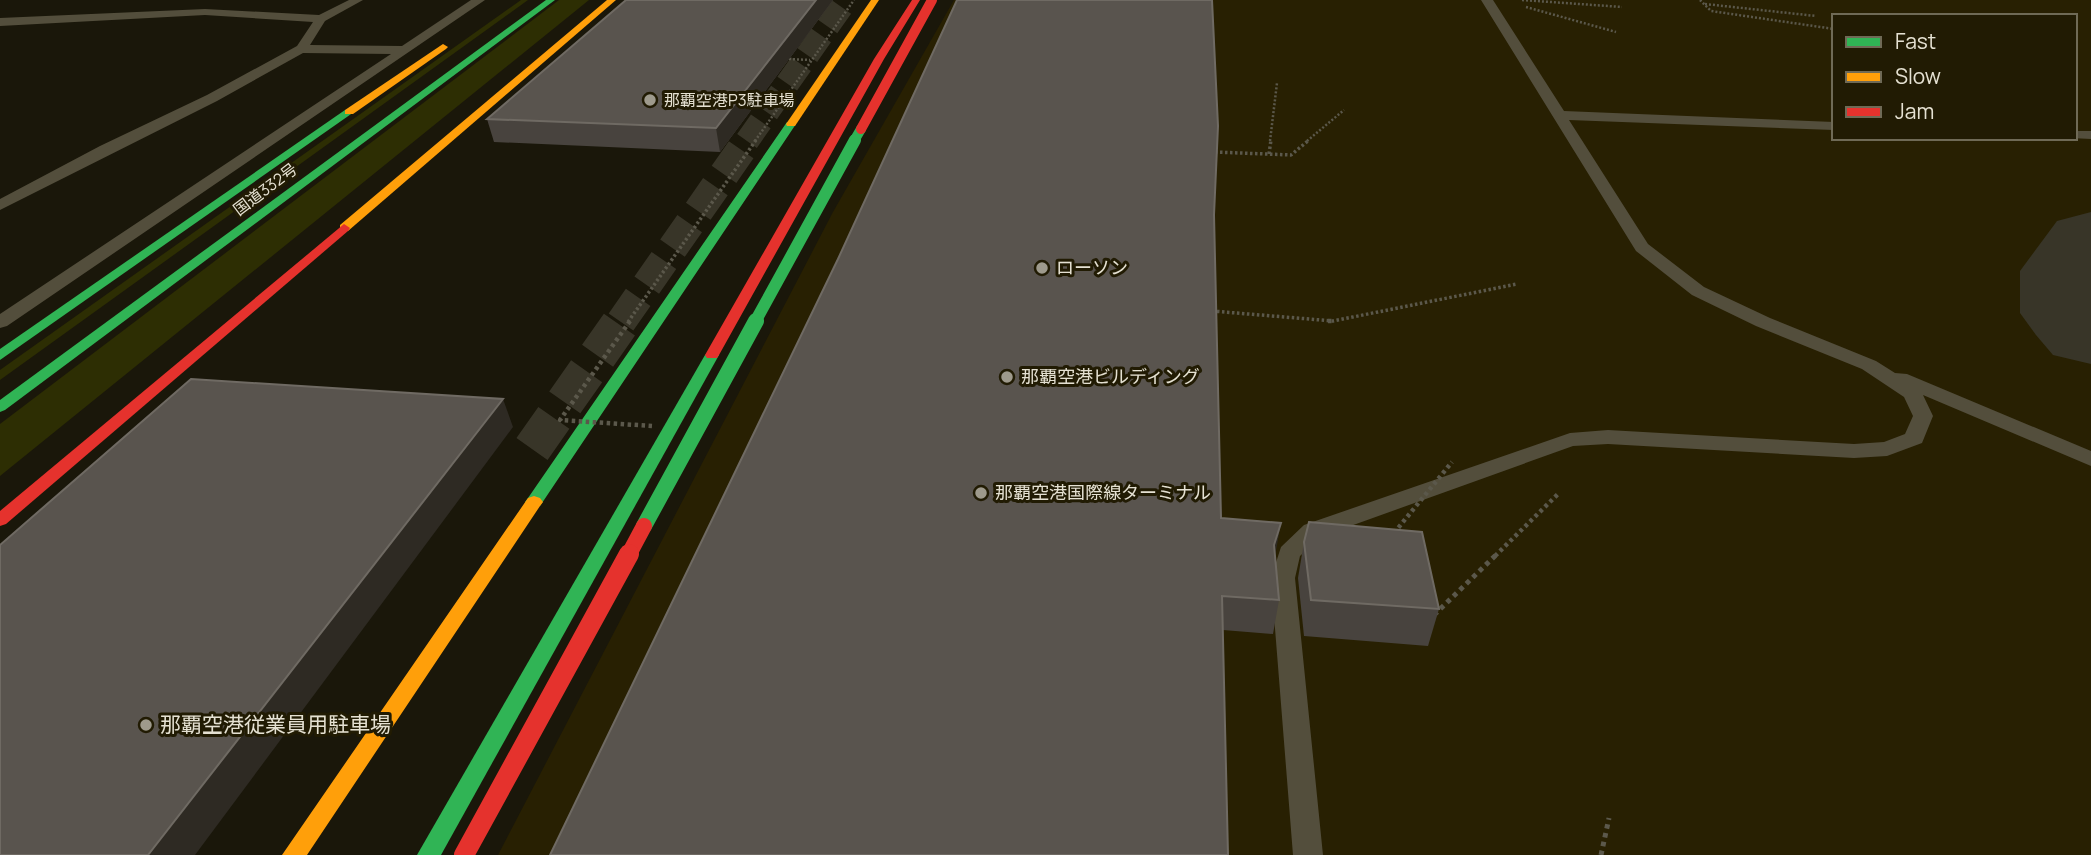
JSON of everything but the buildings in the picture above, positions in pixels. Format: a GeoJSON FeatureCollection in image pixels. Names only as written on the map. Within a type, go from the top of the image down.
{"type":"FeatureCollection","features":[{"type":"Feature","properties":{"kind":"main road","name":"国道332号"},"geometry":{"type":"LineString","coordinates":[[0,407],[551,0]]}},
{"type":"Feature","properties":{"kind":"main road"},"geometry":{"type":"LineString","coordinates":[[7,514],[612,0]]}},
{"type":"Feature","properties":{"kind":"main road"},"geometry":{"type":"LineString","coordinates":[[294,855],[875,0]]}},
{"type":"Feature","properties":{"kind":"main road"},"geometry":{"type":"LineString","coordinates":[[429,855],[879,60],[916,0]]}},
{"type":"Feature","properties":{"kind":"main road"},"geometry":{"type":"LineString","coordinates":[[464,855],[932,0]]}},
{"type":"Feature","properties":{"kind":"main road","name":"国道332号"},"geometry":{"type":"LineString","coordinates":[[0,356],[454,40]]}},
{"type":"Feature","properties":{"kind":"lane"},"geometry":{"type":"LineString","coordinates":[[0,205],[105,149],[212,98],[301,49],[321,19],[356,0]]}},
{"type":"Feature","properties":{"kind":"lane"},"geometry":{"type":"LineString","coordinates":[[0,322],[479,0]]}},
{"type":"Feature","properties":{"kind":"lane"},"geometry":{"type":"LineString","coordinates":[[1487,0],[1642,247],[1698,290],[1763,322],[2091,459]]}},
{"type":"Feature","properties":{"kind":"lane"},"geometry":{"type":"LineString","coordinates":[[0,22],[205,12],[321,19]]}},
{"type":"Feature","properties":{"kind":"lane"},"geometry":{"type":"LineString","coordinates":[[301,49],[404,50]]}},
{"type":"Feature","properties":{"kind":"lane"},"geometry":{"type":"LineString","coordinates":[[1559,115],[1832,126]]}},
{"type":"Feature","properties":{"kind":"lane"},"geometry":{"type":"LineString","coordinates":[[1308,855],[1283,578],[1289,553],[1312,531],[1570,440],[1608,437],[1854,451],[1886,449],[1914,438],[1923,416],[1912,394],[1869,365]]}},
{"type":"Feature","properties":{"kind":"lane"},"geometry":{"type":"LineString","coordinates":[[7,514],[36,520]]}},
{"type":"Feature","properties":{"kind":"path"},"geometry":{"type":"LineString","coordinates":[[654,427],[560,420],[854,0]]}},
{"type":"Feature","properties":{"kind":"path"},"geometry":{"type":"LineString","coordinates":[[1520,0],[1622,7]]}},
{"type":"Feature","properties":{"kind":"path"},"geometry":{"type":"LineString","coordinates":[[1700,0],[1711,11],[1832,29]]}},
{"type":"Feature","properties":{"kind":"path"},"geometry":{"type":"LineString","coordinates":[[1704,4],[1816,16]]}},
{"type":"Feature","properties":{"kind":"path"},"geometry":{"type":"LineString","coordinates":[[1524,6],[1616,32]]}},
{"type":"Feature","properties":{"kind":"path"},"geometry":{"type":"LineString","coordinates":[[789,59],[811,60]]}},
{"type":"Feature","properties":{"kind":"path"},"geometry":{"type":"LineString","coordinates":[[1269,154],[1276,83]]}},
{"type":"Feature","properties":{"kind":"path"},"geometry":{"type":"LineString","coordinates":[[1215,152],[1291,155],[1344,110]]}},
{"type":"Feature","properties":{"kind":"path"},"geometry":{"type":"LineString","coordinates":[[1212,311],[1333,321],[1517,284]]}},
{"type":"Feature","properties":{"kind":"path"},"geometry":{"type":"LineString","coordinates":[[1386,544],[1452,462]]}},
{"type":"Feature","properties":{"kind":"path"},"geometry":{"type":"LineString","coordinates":[[1433,616],[1558,494]]}},
{"type":"Feature","properties":{"kind":"path"},"geometry":{"type":"LineString","coordinates":[[1601,855],[1609,818]]}},
{"type":"Feature","properties":{"kind":"shaded area"},"geometry":{"type":"Polygon","coordinates":[[[521,0],[528,0],[0,380],[0,370],[521,0]]]}},
{"type":"Feature","properties":{"kind":"shaded area"},"geometry":{"type":"Polygon","coordinates":[[[559,0],[589,0],[0,476],[0,424],[559,0]]]}},
{"type":"Feature","properties":{"kind":"shaded area"},"geometry":{"type":"Polygon","coordinates":[[[954,0],[2091,0],[2091,855],[498,855],[833,212],[954,0]]]}},
{"type":"Feature","properties":{"kind":"taxiway"},"geometry":{"type":"LineString","coordinates":[[2091,241],[2070,271],[2073,313],[2091,332]]}},
{"type":"Feature","properties":{"kind":"tunnel"},"geometry":{"type":"LineString","coordinates":[[747,141],[846,0]]}},
{"type":"Feature","properties":{"kind":"tunnel"},"geometry":{"type":"LineString","coordinates":[[621,322],[748,140]]}},
{"type":"Feature","properties":{"kind":"tunnel"},"geometry":{"type":"LineString","coordinates":[[532,449],[622,321]]}},
{"type":"Feature","properties":{"kind":"traffic: fast"},"geometry":{"type":"LineString","coordinates":[[0,407],[551,0]]}},
{"type":"Feature","properties":{"kind":"traffic: fast"},"geometry":{"type":"LineString","coordinates":[[0,356],[349,112]]}},
{"type":"Feature","properties":{"kind":"traffic: fast"},"geometry":{"type":"LineString","coordinates":[[534,502],[791,124]]}},
{"type":"Feature","properties":{"kind":"traffic: fast"},"geometry":{"type":"LineString","coordinates":[[644,526],[861,129]]}},
{"type":"Feature","properties":{"kind":"traffic: fast"},"geometry":{"type":"LineString","coordinates":[[429,855],[712,355]]}},
{"type":"Feature","properties":{"kind":"traffic: slow"},"geometry":{"type":"LineString","coordinates":[[344,228],[612,0]]}},
{"type":"Feature","properties":{"kind":"traffic: slow"},"geometry":{"type":"LineString","coordinates":[[791,124],[875,0]]}},
{"type":"Feature","properties":{"kind":"traffic: slow"},"geometry":{"type":"LineString","coordinates":[[349,112],[443,47]]}},
{"type":"Feature","properties":{"kind":"traffic: slow"},"geometry":{"type":"LineString","coordinates":[[294,855],[534,502]]}},
{"type":"Feature","properties":{"kind":"traffic: jam"},"geometry":{"type":"LineString","coordinates":[[712,355],[879,59],[916,0]]}},
{"type":"Feature","properties":{"kind":"traffic: jam"},"geometry":{"type":"LineString","coordinates":[[861,129],[932,0]]}},
{"type":"Feature","properties":{"kind":"traffic: jam"},"geometry":{"type":"LineString","coordinates":[[0,520],[344,228]]}},
{"type":"Feature","properties":{"kind":"traffic: jam"},"geometry":{"type":"LineString","coordinates":[[464,855],[644,526]]}},
{"type":"Feature","properties":{"kind":"place","name":"那覇空港P3駐車場"},"geometry":{"type":"Point","coordinates":[650,100]}},
{"type":"Feature","properties":{"kind":"place","name":"ローソン"},"geometry":{"type":"Point","coordinates":[1042,268]}},
{"type":"Feature","properties":{"kind":"place","name":"那覇空港ビルディング"},"geometry":{"type":"Point","coordinates":[1007,377]}},
{"type":"Feature","properties":{"kind":"place","name":"那覇空港国際線ターミナル"},"geometry":{"type":"Point","coordinates":[981,493]}},
{"type":"Feature","properties":{"kind":"place","name":"那覇空港従業員用駐車場"},"geometry":{"type":"Point","coordinates":[146,725]}}]}
